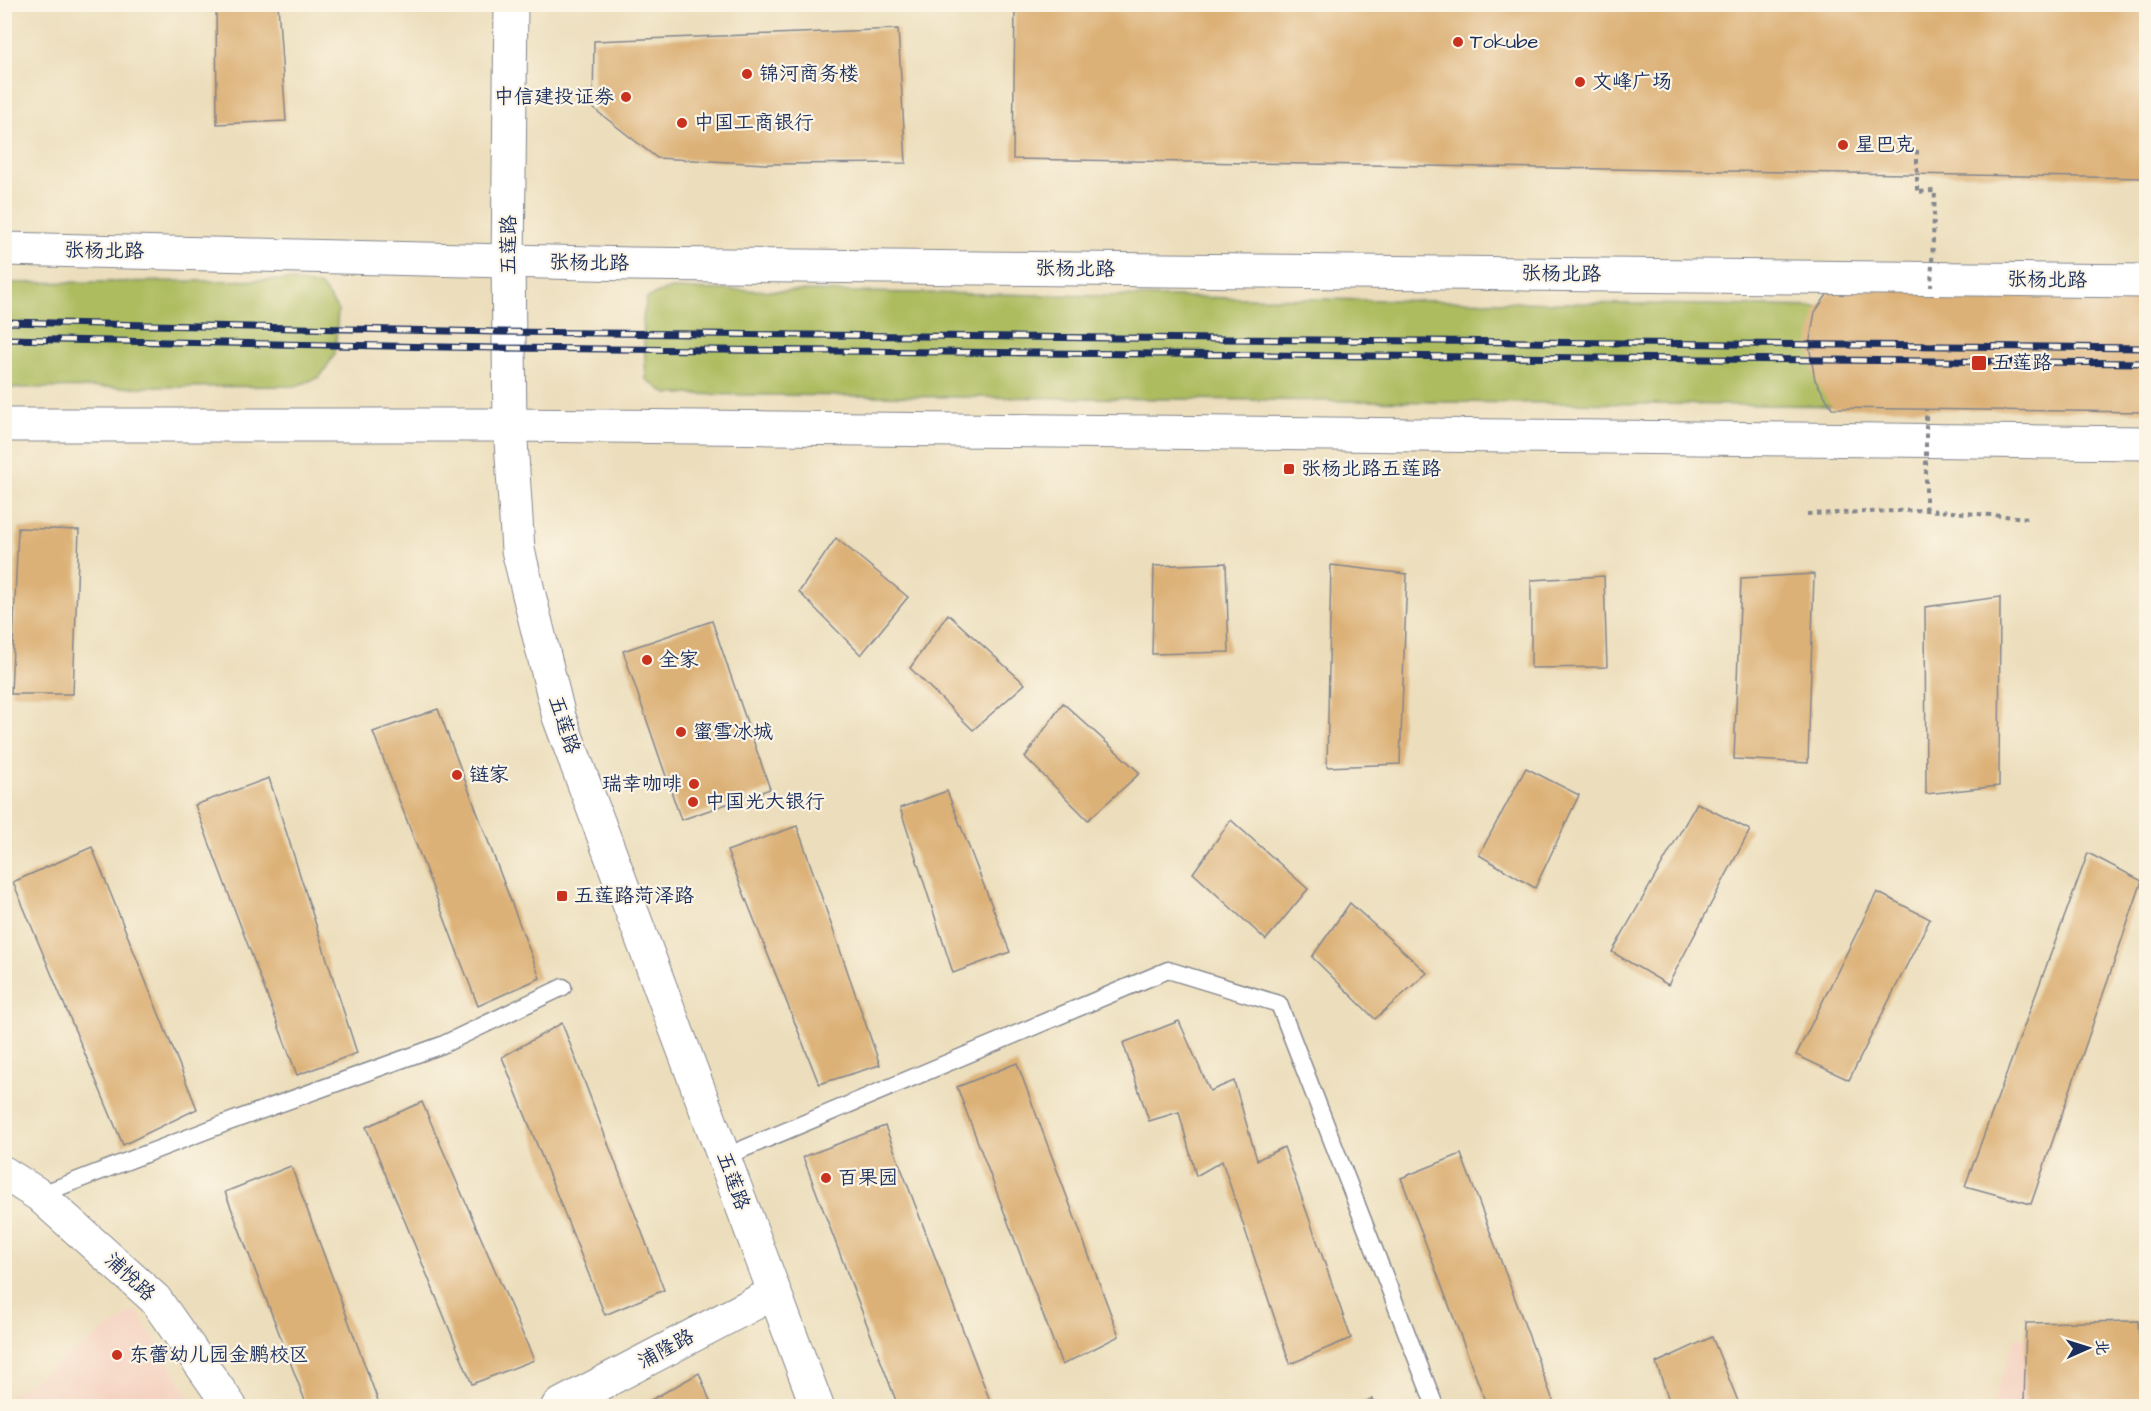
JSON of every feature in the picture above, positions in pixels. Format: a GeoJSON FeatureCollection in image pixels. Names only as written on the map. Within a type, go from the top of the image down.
{"type":"FeatureCollection","features":[{"type":"Feature","properties":{"kind":"main road","name":"五莲路"},"geometry":{"type":"LineString","coordinates":[[511,4],[508,261],[510,425],[518,550],[559,717],[817,1407]]}},
{"type":"Feature","properties":{"kind":"main road","name":"张杨北路"},"geometry":{"type":"LineString","coordinates":[[4,249],[508,261],[2146,281]]}},
{"type":"Feature","properties":{"kind":"main road"},"geometry":{"type":"LineString","coordinates":[[4,425],[510,425],[2146,443]]}},
{"type":"Feature","properties":{"kind":"main road","name":"浦悦路"},"geometry":{"type":"LineString","coordinates":[[4,1173],[39,1195],[155,1299],[230,1407]]}},
{"type":"Feature","properties":{"kind":"main road","name":"浦隆路"},"geometry":{"type":"LineString","coordinates":[[558,1407],[774,1293]]}},
{"type":"Feature","properties":{"kind":"lane"},"geometry":{"type":"LineString","coordinates":[[724,1158],[1168,970],[1279,1005],[1435,1407]]}},
{"type":"Feature","properties":{"kind":"lane"},"geometry":{"type":"LineString","coordinates":[[39,1195],[226,1123],[442,1045],[563,987]]}},
{"type":"Feature","properties":{"kind":"path"},"geometry":{"type":"LineString","coordinates":[[1917,150],[1917,192],[1935,191],[1931,287]]}},
{"type":"Feature","properties":{"kind":"path"},"geometry":{"type":"LineString","coordinates":[[1926,410],[1926,510]]}},
{"type":"Feature","properties":{"kind":"path"},"geometry":{"type":"LineString","coordinates":[[1807,514],[1926,510],[2029,518]]}},
{"type":"Feature","properties":{"kind":"shaded area","name":"东蕾幼儿园金鹏校区"},"geometry":{"type":"Polygon","coordinates":[[[136,1310],[195,1406],[5,1406],[5,1399],[136,1310]]]}},
{"type":"Feature","properties":{"kind":"shaded area"},"geometry":{"type":"Polygon","coordinates":[[[2146,1332],[2146,1406],[1992,1406],[2015,1338],[2146,1332]]]}},
{"type":"Feature","properties":{"kind":"green space"},"geometry":{"type":"Polygon","coordinates":[[[288,280],[321,286],[338,310],[335,354],[320,377],[296,386],[5,388],[5,283],[288,280]]]}},
{"type":"Feature","properties":{"kind":"green space"},"geometry":{"type":"Polygon","coordinates":[[[668,289],[2146,312],[2146,409],[667,394],[646,379],[643,317],[647,298],[668,289]]]}},
{"type":"Feature","properties":{"kind":"building"},"geometry":{"type":"Polygon","coordinates":[[[216,4],[278,4],[286,121],[217,124],[216,4]]]}},
{"type":"Feature","properties":{"kind":"building","name":"文峰广场"},"geometry":{"type":"Polygon","coordinates":[[[1015,5],[2146,5],[2146,178],[1013,159],[1015,5]]]}},
{"type":"Feature","properties":{"kind":"building","name":"锦河商务楼"},"geometry":{"type":"Polygon","coordinates":[[[898,29],[906,163],[765,164],[657,158],[593,108],[594,41],[898,29]]]}},
{"type":"Feature","properties":{"kind":"building","name":"五莲路"},"geometry":{"type":"Polygon","coordinates":[[[1833,286],[2146,290],[2146,412],[1832,408],[1815,380],[1809,345],[1815,312],[1833,286]]]}},
{"type":"Feature","properties":{"kind":"building"},"geometry":{"type":"Polygon","coordinates":[[[18,528],[79,530],[73,694],[11,694],[18,528]]]}},
{"type":"Feature","properties":{"kind":"building"},"geometry":{"type":"Polygon","coordinates":[[[836,538],[908,597],[861,655],[799,592],[836,538]]]}},
{"type":"Feature","properties":{"kind":"building"},"geometry":{"type":"Polygon","coordinates":[[[1226,563],[1229,652],[1152,654],[1154,566],[1226,563]]]}},
{"type":"Feature","properties":{"kind":"building"},"geometry":{"type":"Polygon","coordinates":[[[1331,565],[1407,574],[1400,764],[1327,767],[1331,565]]]}},
{"type":"Feature","properties":{"kind":"building"},"geometry":{"type":"Polygon","coordinates":[[[1814,574],[1808,763],[1734,759],[1741,578],[1814,574]]]}},
{"type":"Feature","properties":{"kind":"building"},"geometry":{"type":"Polygon","coordinates":[[[1604,576],[1607,667],[1531,668],[1531,580],[1604,576]]]}},
{"type":"Feature","properties":{"kind":"building"},"geometry":{"type":"Polygon","coordinates":[[[2000,597],[1999,786],[1926,794],[1925,607],[2000,597]]]}},
{"type":"Feature","properties":{"kind":"building"},"geometry":{"type":"Polygon","coordinates":[[[948,614],[1025,684],[973,730],[910,668],[948,614]]]}},
{"type":"Feature","properties":{"kind":"building"},"geometry":{"type":"Polygon","coordinates":[[[712,621],[770,789],[681,820],[623,651],[712,621]]]}},
{"type":"Feature","properties":{"kind":"building"},"geometry":{"type":"Polygon","coordinates":[[[1063,703],[1140,773],[1088,820],[1025,757],[1063,703]]]}},
{"type":"Feature","properties":{"kind":"building"},"geometry":{"type":"Polygon","coordinates":[[[438,709],[540,978],[478,1006],[373,732],[438,709]]]}},
{"type":"Feature","properties":{"kind":"building"},"geometry":{"type":"Polygon","coordinates":[[[1526,768],[1579,795],[1535,888],[1479,855],[1526,768]]]}},
{"type":"Feature","properties":{"kind":"building"},"geometry":{"type":"Polygon","coordinates":[[[269,778],[357,1053],[297,1075],[195,805],[269,778]]]}},
{"type":"Feature","properties":{"kind":"building"},"geometry":{"type":"Polygon","coordinates":[[[947,791],[1010,952],[953,973],[900,808],[947,791]]]}},
{"type":"Feature","properties":{"kind":"building"},"geometry":{"type":"Polygon","coordinates":[[[1697,803],[1750,830],[1668,985],[1612,952],[1697,803]]]}},
{"type":"Feature","properties":{"kind":"building"},"geometry":{"type":"Polygon","coordinates":[[[1231,820],[1308,889],[1266,940],[1193,873],[1231,820]]]}},
{"type":"Feature","properties":{"kind":"building"},"geometry":{"type":"Polygon","coordinates":[[[797,826],[880,1065],[819,1084],[727,851],[797,826]]]}},
{"type":"Feature","properties":{"kind":"building"},"geometry":{"type":"Polygon","coordinates":[[[92,847],[197,1109],[123,1145],[13,882],[92,847]]]}},
{"type":"Feature","properties":{"kind":"building"},"geometry":{"type":"Polygon","coordinates":[[[2088,853],[2142,881],[2031,1204],[1965,1186],[2088,853]]]}},
{"type":"Feature","properties":{"kind":"building"},"geometry":{"type":"Polygon","coordinates":[[[1877,892],[1930,919],[1849,1080],[1796,1055],[1877,892]]]}},
{"type":"Feature","properties":{"kind":"building"},"geometry":{"type":"Polygon","coordinates":[[[1350,903],[1427,973],[1375,1019],[1312,957],[1350,903]]]}},
{"type":"Feature","properties":{"kind":"building"},"geometry":{"type":"Polygon","coordinates":[[[1179,1021],[1210,1091],[1234,1081],[1257,1160],[1284,1147],[1351,1338],[1290,1364],[1222,1161],[1196,1176],[1179,1112],[1149,1121],[1123,1043],[1179,1021]]]}},
{"type":"Feature","properties":{"kind":"building"},"geometry":{"type":"Polygon","coordinates":[[[562,1023],[664,1290],[605,1315],[502,1057],[562,1023]]]}},
{"type":"Feature","properties":{"kind":"building"},"geometry":{"type":"Polygon","coordinates":[[[1017,1063],[1119,1336],[1062,1365],[957,1087],[1017,1063]]]}},
{"type":"Feature","properties":{"kind":"building"},"geometry":{"type":"Polygon","coordinates":[[[422,1102],[534,1360],[472,1384],[366,1127],[422,1102]]]}},
{"type":"Feature","properties":{"kind":"building"},"geometry":{"type":"Polygon","coordinates":[[[885,1126],[992,1406],[898,1406],[803,1157],[885,1126]]]}},
{"type":"Feature","properties":{"kind":"building"},"geometry":{"type":"Polygon","coordinates":[[[1461,1154],[1555,1406],[1487,1406],[1401,1178],[1461,1154]]]}},
{"type":"Feature","properties":{"kind":"building"},"geometry":{"type":"Polygon","coordinates":[[[291,1166],[380,1406],[307,1406],[225,1192],[291,1166]]]}},
{"type":"Feature","properties":{"kind":"building"},"geometry":{"type":"Polygon","coordinates":[[[2138,1321],[2142,1406],[2024,1406],[2026,1323],[2138,1321]]]}},
{"type":"Feature","properties":{"kind":"building"},"geometry":{"type":"Polygon","coordinates":[[[1712,1337],[1740,1406],[1671,1406],[1656,1363],[1712,1337]]]}},
{"type":"Feature","properties":{"kind":"building"},"geometry":{"type":"Polygon","coordinates":[[[699,1373],[712,1406],[644,1406],[644,1404],[699,1373]]]}},
{"type":"Feature","properties":{"kind":"building"},"geometry":{"type":"Polygon","coordinates":[[[1372,1399],[1375,1406],[1354,1406],[1372,1399]]]}},
{"type":"Feature","properties":{"kind":"railway"},"geometry":{"type":"LineString","coordinates":[[4,322],[499,332],[2146,348]]}},
{"type":"Feature","properties":{"kind":"railway"},"geometry":{"type":"LineString","coordinates":[[4,339],[499,348],[2146,363]]}},
{"type":"Feature","properties":{"kind":"place","name":"Tokube"},"geometry":{"type":"Point","coordinates":[1458,42]}},
{"type":"Feature","properties":{"kind":"place","name":"锦河商务楼"},"geometry":{"type":"Point","coordinates":[747,74]}},
{"type":"Feature","properties":{"kind":"place","name":"文峰广场"},"geometry":{"type":"Point","coordinates":[1580,82]}},
{"type":"Feature","properties":{"kind":"place","name":"中信建投证券"},"geometry":{"type":"Point","coordinates":[626,97]}},
{"type":"Feature","properties":{"kind":"place","name":"中国工商银行"},"geometry":{"type":"Point","coordinates":[682,123]}},
{"type":"Feature","properties":{"kind":"place","name":"星巴克"},"geometry":{"type":"Point","coordinates":[1843,145]}},
{"type":"Feature","properties":{"kind":"place","name":"五莲路"},"geometry":{"type":"Point","coordinates":[1979,363]}},
{"type":"Feature","properties":{"kind":"place","name":"张杨北路五莲路"},"geometry":{"type":"Point","coordinates":[1289,469]}},
{"type":"Feature","properties":{"kind":"place","name":"全家"},"geometry":{"type":"Point","coordinates":[647,660]}},
{"type":"Feature","properties":{"kind":"place","name":"蜜雪冰城"},"geometry":{"type":"Point","coordinates":[681,732]}},
{"type":"Feature","properties":{"kind":"place","name":"链家"},"geometry":{"type":"Point","coordinates":[457,775]}},
{"type":"Feature","properties":{"kind":"place","name":"瑞幸咖啡"},"geometry":{"type":"Point","coordinates":[694,784]}},
{"type":"Feature","properties":{"kind":"place","name":"中国光大银行"},"geometry":{"type":"Point","coordinates":[693,802]}},
{"type":"Feature","properties":{"kind":"place","name":"五莲路菏泽路"},"geometry":{"type":"Point","coordinates":[562,896]}},
{"type":"Feature","properties":{"kind":"place","name":"百果园"},"geometry":{"type":"Point","coordinates":[826,1178]}},
{"type":"Feature","properties":{"kind":"place","name":"东蕾幼儿园金鹏校区"},"geometry":{"type":"Point","coordinates":[117,1355]}}]}
